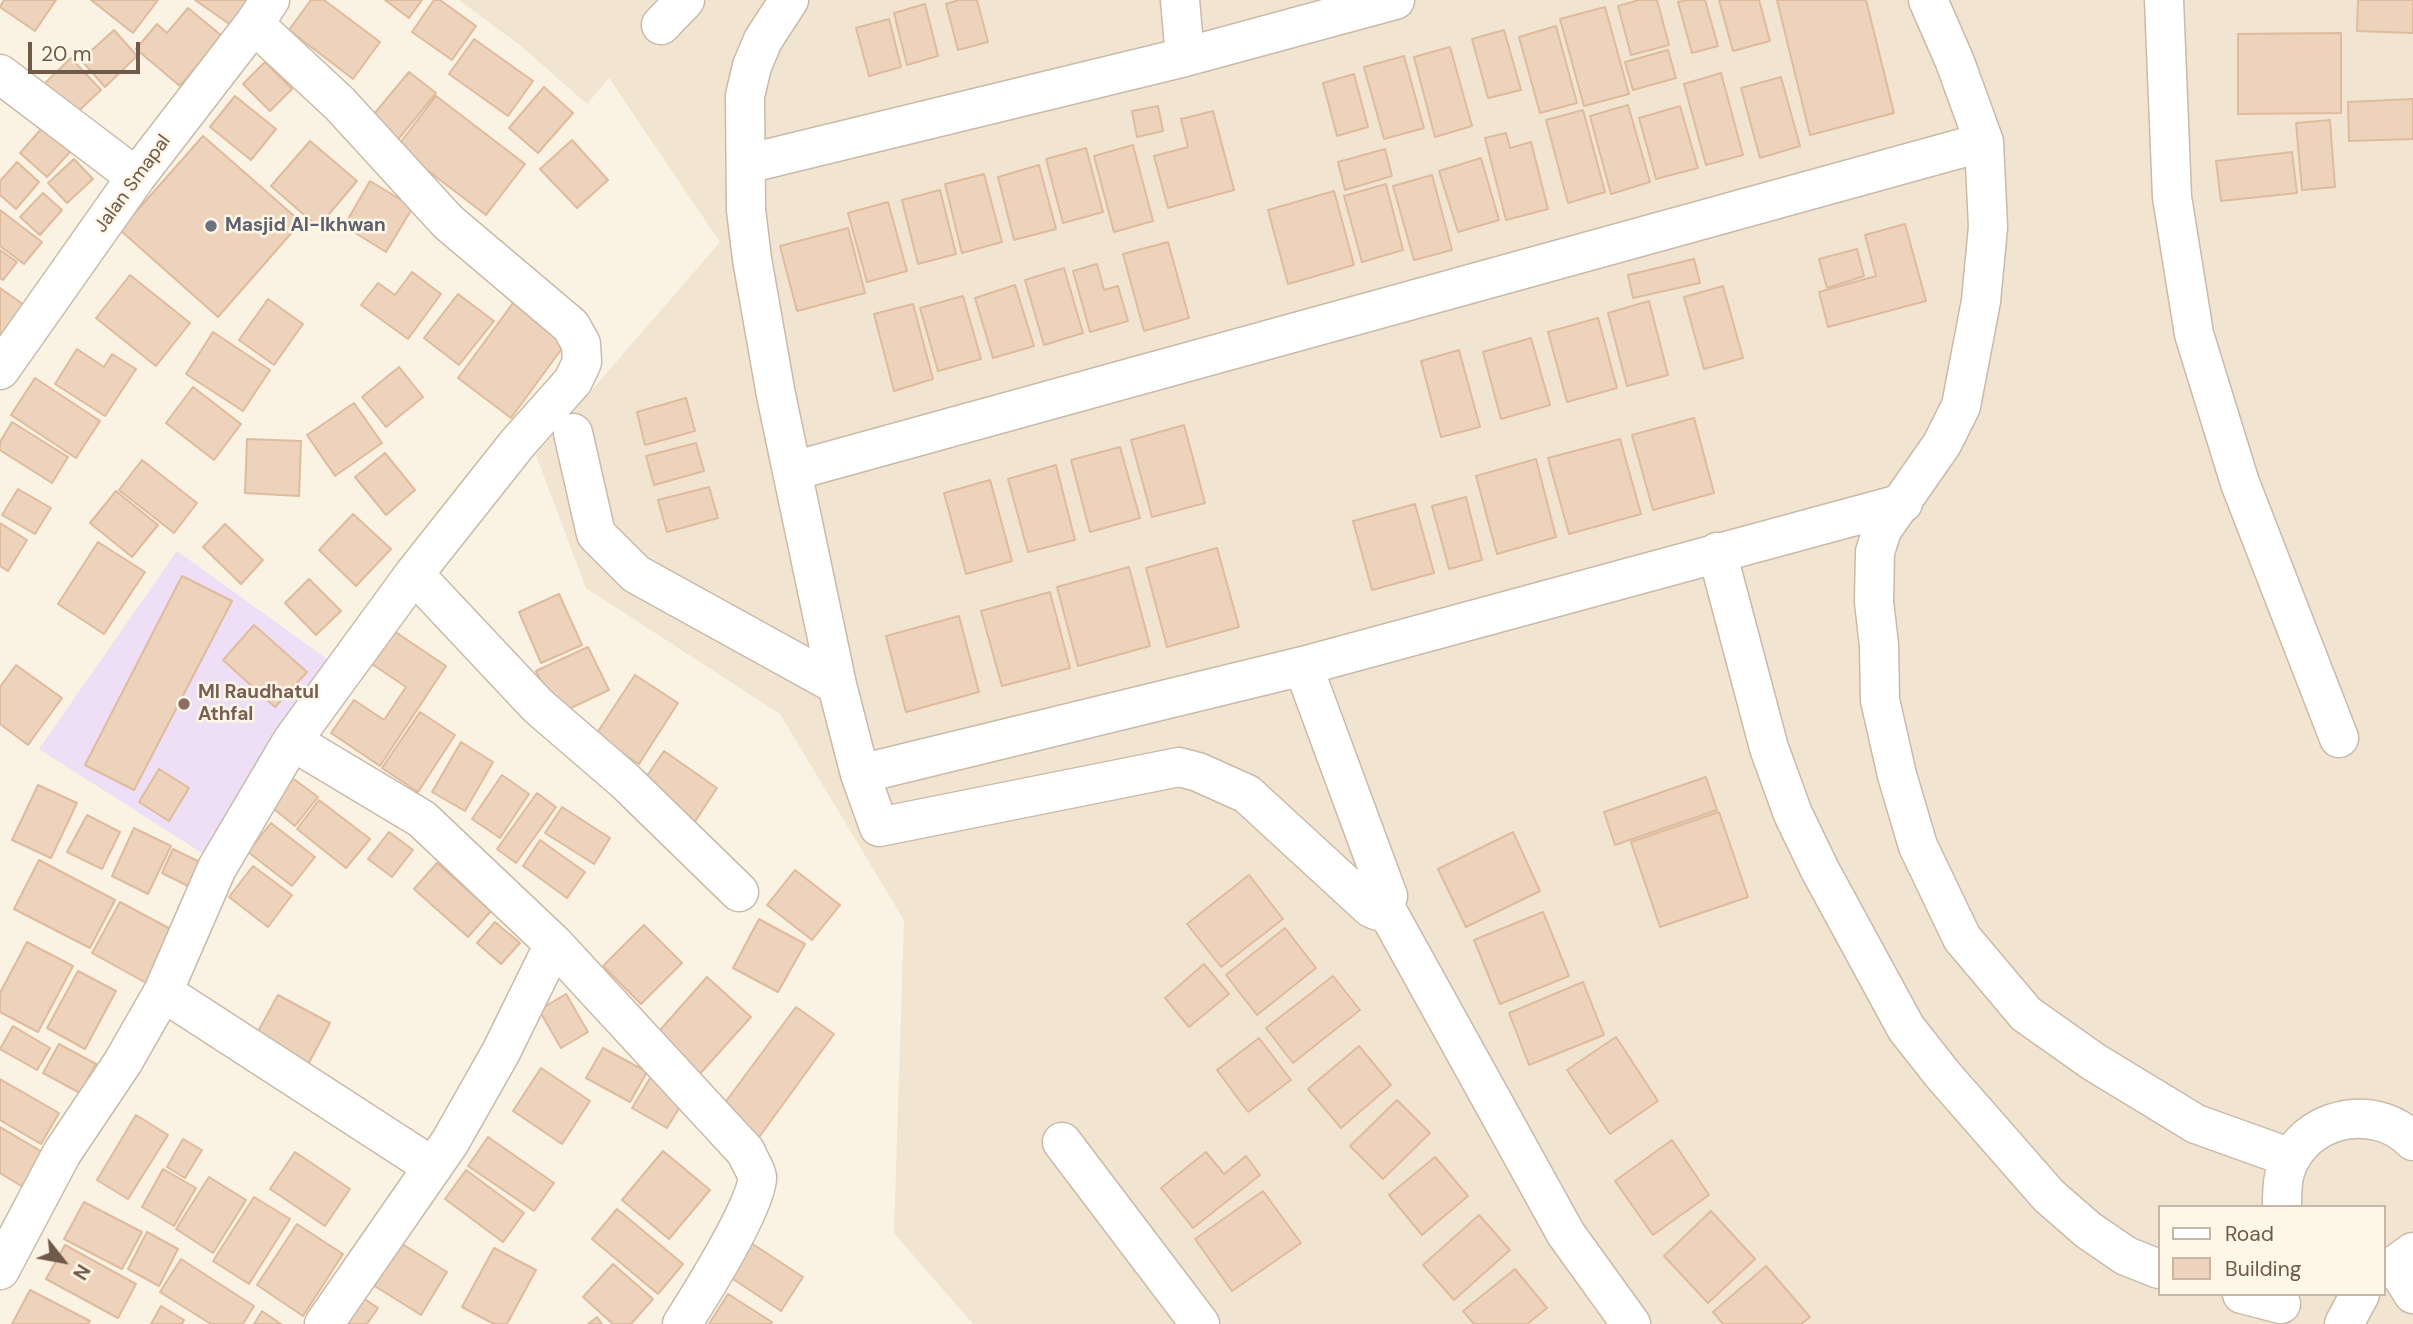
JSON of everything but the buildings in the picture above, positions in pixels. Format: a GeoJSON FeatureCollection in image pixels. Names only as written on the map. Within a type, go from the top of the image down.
{"type":"FeatureCollection","features":[{"type":"Feature","properties":{"kind":"street"},"geometry":{"type":"LineString","coordinates":[[789,0],[763,40],[752,66],[745,96],[746,210],[751,259],[837,685],[860,774],[879,827],[1179,767],[1198,772],[1247,794],[1371,908],[1378,911],[1385,907]]}},
{"type":"Feature","properties":{"kind":"street"},"geometry":{"type":"LineString","coordinates":[[1180,0],[1185,57]]}},
{"type":"Feature","properties":{"kind":"street"},"geometry":{"type":"LineString","coordinates":[[746,164],[1185,57],[1395,0]]}},
{"type":"Feature","properties":{"kind":"street"},"geometry":{"type":"LineString","coordinates":[[1928,0],[1955,62],[1984,142],[1988,226],[1981,301],[1961,405],[1942,444],[1882,530],[1875,552],[1874,603],[1879,645],[1880,700],[1918,846],[1962,938],[2026,1014],[2094,1062],[2196,1124],[2291,1158]]}},
{"type":"Feature","properties":{"kind":"street"},"geometry":{"type":"LineString","coordinates":[[2164,0],[2172,197],[2194,334],[2240,484],[2339,738]]}},
{"type":"Feature","properties":{"kind":"street"},"geometry":{"type":"LineString","coordinates":[[0,1270],[62,1153],[123,1062],[163,992],[217,868],[292,740],[414,575],[517,444],[573,381],[582,362],[581,344],[571,326],[448,222],[340,104],[262,12]]}},
{"type":"Feature","properties":{"kind":"street","name":"Jalan Smapal"},"geometry":{"type":"LineString","coordinates":[[0,370],[136,177],[262,12]]}},
{"type":"Feature","properties":{"kind":"street"},"geometry":{"type":"LineString","coordinates":[[0,74],[136,177]]}},
{"type":"Feature","properties":{"kind":"street"},"geometry":{"type":"LineString","coordinates":[[793,471],[1984,142]]}},
{"type":"Feature","properties":{"kind":"street"},"geometry":{"type":"LineString","coordinates":[[573,433],[596,534],[636,574],[837,685]]}},
{"type":"Feature","properties":{"kind":"street"},"geometry":{"type":"LineString","coordinates":[[860,774],[1303,666],[1903,503]]}},
{"type":"Feature","properties":{"kind":"street"},"geometry":{"type":"LineString","coordinates":[[1717,552],[1769,748],[1793,814],[1820,870],[1906,1028],[1942,1075],[2049,1196],[2088,1230],[2126,1256],[2158,1269]]}},
{"type":"Feature","properties":{"kind":"street"},"geometry":{"type":"LineString","coordinates":[[414,575],[538,706],[624,780],[738,892]]}},
{"type":"Feature","properties":{"kind":"street"},"geometry":{"type":"LineString","coordinates":[[1303,666],[1388,896],[1385,907],[1566,1234],[1630,1324]]}},
{"type":"Feature","properties":{"kind":"street"},"geometry":{"type":"LineString","coordinates":[[292,740],[422,819],[554,944],[746,1152],[757,1177],[753,1196],[714,1273],[682,1324]]}},
{"type":"Feature","properties":{"kind":"street"},"geometry":{"type":"LineString","coordinates":[[324,1324],[450,1142],[501,1052],[554,944]]}},
{"type":"Feature","properties":{"kind":"street"},"geometry":{"type":"LineString","coordinates":[[163,992],[433,1167]]}},
{"type":"Feature","properties":{"kind":"street"},"geometry":{"type":"LineString","coordinates":[[2282,1205],[2282,1184],[2291,1158],[2308,1138],[2330,1123],[2356,1118],[2382,1121],[2411,1133]]}},
{"type":"Feature","properties":{"kind":"street"},"geometry":{"type":"LineString","coordinates":[[1062,1142],[1200,1324]]}},
{"type":"Feature","properties":{"kind":"street"},"geometry":{"type":"LineString","coordinates":[[2247,1296],[2279,1308]]}},
{"type":"Feature","properties":{"kind":"street"},"geometry":{"type":"LineString","coordinates":[[2344,1324],[2359,1296]]}},
{"type":"Feature","properties":{"kind":"shaded area"},"geometry":{"type":"Polygon","coordinates":[[[459,0],[2413,0],[2413,1324],[973,1324],[894,1233],[904,920],[780,714],[586,588],[536,455],[720,242],[609,78],[587,104],[521,46],[459,0]]]}},
{"type":"Feature","properties":{"kind":"shaded area","name":"MI Raudhatul Athfal"},"geometry":{"type":"Polygon","coordinates":[[[177,551],[327,659],[202,853],[39,749],[177,551]]]}},
{"type":"Feature","properties":{"kind":"place","name":"Masjid Al-Ikhwan"},"geometry":{"type":"Point","coordinates":[211,226]}},
{"type":"Feature","properties":{"kind":"place","name":"MI Raudhatul Athfal"},"geometry":{"type":"Point","coordinates":[184,704]}}]}
